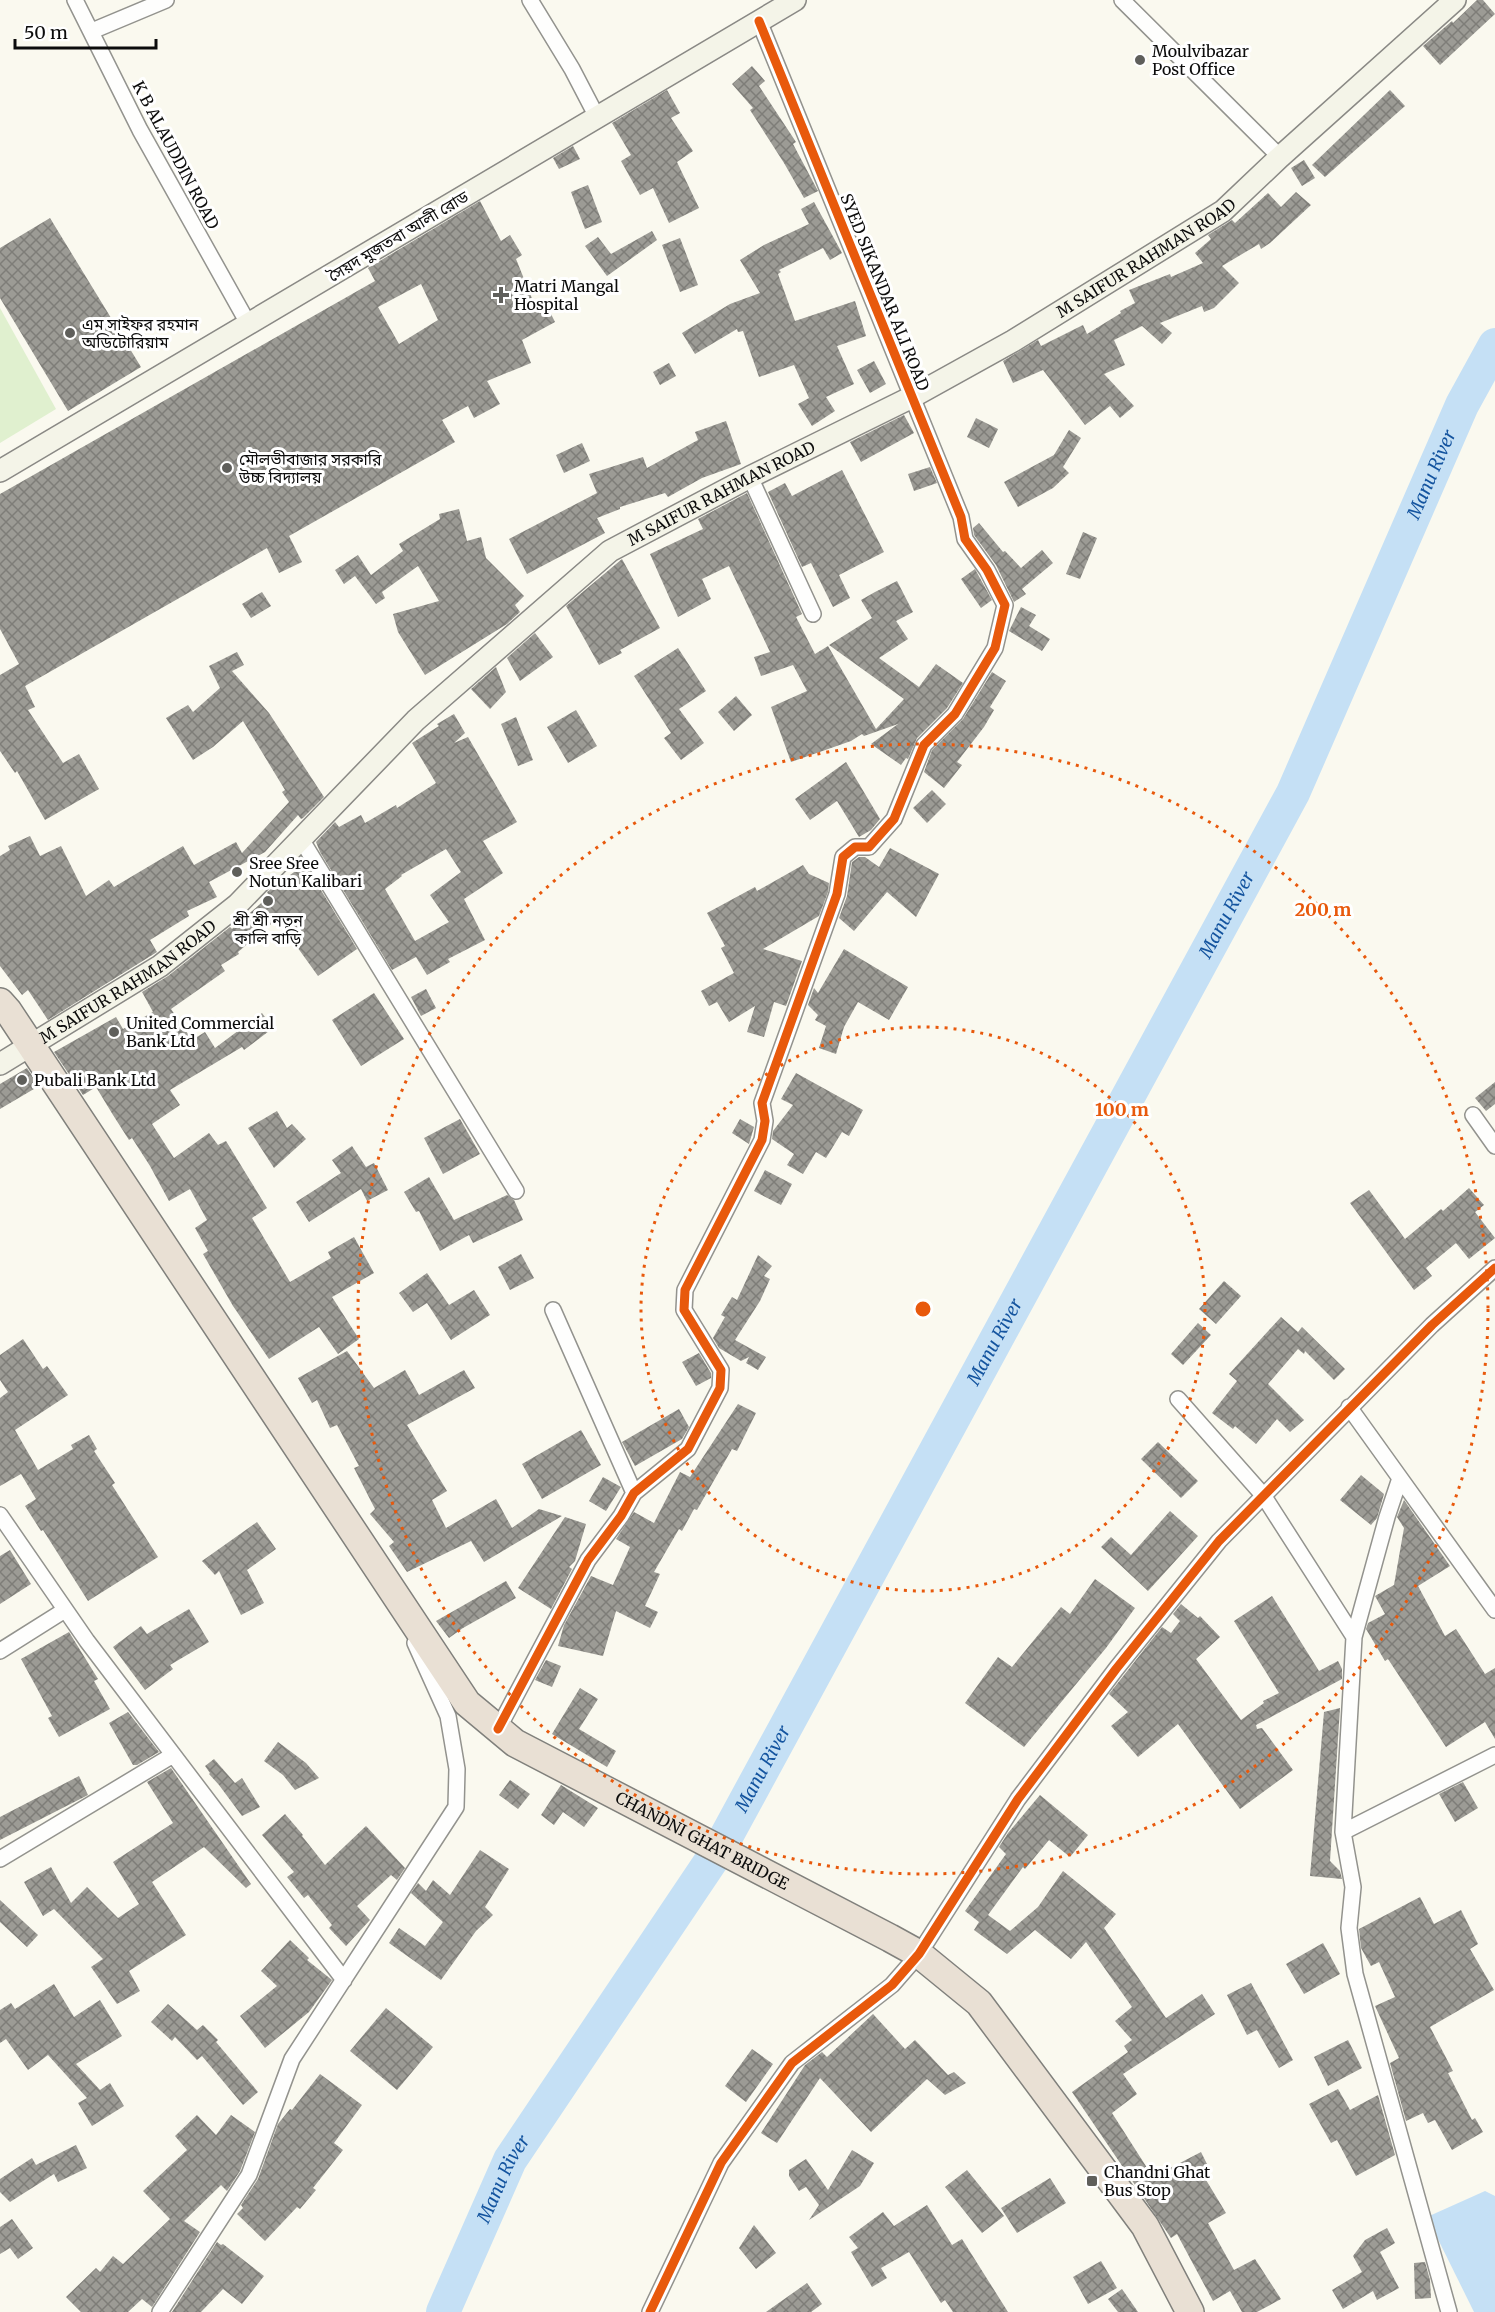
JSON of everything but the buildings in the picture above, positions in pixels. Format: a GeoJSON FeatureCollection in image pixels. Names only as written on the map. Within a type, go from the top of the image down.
{"type":"FeatureCollection","features":[{"type":"Feature","properties":{"kind":"highway","name":"CHANDNI GHAT BRIDGE"},"geometry":{"type":"LineString","coordinates":[[0,1002],[467,1703],[507,1736],[919,1954],[979,2003],[1145,2226],[1190,2312]]}},
{"type":"Feature","properties":{"kind":"main road","name":"সৈয়দ মুজতবা আলী রোড"},"geometry":{"type":"LineString","coordinates":[[0,471],[795,0]]}},
{"type":"Feature","properties":{"kind":"main road","name":"M SAIFUR RAHMAN ROAD"},"geometry":{"type":"LineString","coordinates":[[0,1064],[160,966],[237,905],[416,720],[610,551],[750,477],[912,397],[1013,341],[1223,211],[1280,156],[1455,0]]}},
{"type":"Feature","properties":{"kind":"street","name":"K B ALAUDDIN ROAD"},"geometry":{"type":"LineString","coordinates":[[75,0],[140,130],[249,325]]}},
{"type":"Feature","properties":{"kind":"street"},"geometry":{"type":"LineString","coordinates":[[92,31],[166,0]]}},
{"type":"Feature","properties":{"kind":"street"},"geometry":{"type":"LineString","coordinates":[[530,0],[572,69],[597,117]]}},
{"type":"Feature","properties":{"kind":"street"},"geometry":{"type":"LineString","coordinates":[[1122,0],[1280,156]]}},
{"type":"Feature","properties":{"kind":"street","name":"SYED SIKANDAR ALI ROAD"},"geometry":{"type":"LineString","coordinates":[[634,1493],[688,1449],[720,1388],[721,1370],[684,1310],[685,1290],[762,1140],[765,1121],[762,1103],[837,894],[843,857],[855,848],[869,847],[894,819],[924,745],[955,714],[995,648],[1005,605],[987,570],[965,539],[960,517],[759,21]]}},
{"type":"Feature","properties":{"kind":"street"},"geometry":{"type":"LineString","coordinates":[[750,477],[813,614]]}},
{"type":"Feature","properties":{"kind":"street"},"geometry":{"type":"LineString","coordinates":[[301,839],[516,1191]]}},
{"type":"Feature","properties":{"kind":"street"},"geometry":{"type":"LineString","coordinates":[[1473,1115],[1495,1146]]}},
{"type":"Feature","properties":{"kind":"street"},"geometry":{"type":"LineString","coordinates":[[650,2312],[721,2163],[792,2063],[892,1985],[919,1954],[1025,1790],[1116,1669],[1219,1541],[1349,1407],[1432,1325],[1495,1268]]}},
{"type":"Feature","properties":{"kind":"street"},"geometry":{"type":"LineString","coordinates":[[507,1736],[588,1560],[621,1516],[634,1493],[553,1310]]}},
{"type":"Feature","properties":{"kind":"street"},"geometry":{"type":"LineString","coordinates":[[1178,1400],[1263,1495],[1354,1636]]}},
{"type":"Feature","properties":{"kind":"street"},"geometry":{"type":"LineString","coordinates":[[1349,1407],[1495,1610]]}},
{"type":"Feature","properties":{"kind":"street"},"geometry":{"type":"LineString","coordinates":[[1400,1478],[1354,1636],[1343,1832],[1353,1887],[1349,1928],[1355,1974],[1449,2312]]}},
{"type":"Feature","properties":{"kind":"street"},"geometry":{"type":"LineString","coordinates":[[0,1515],[65,1610],[344,1980]]}},
{"type":"Feature","properties":{"kind":"street"},"geometry":{"type":"LineString","coordinates":[[160,2312],[249,2175],[292,2059],[456,1807],[457,1769],[448,1716],[388,1586]]}},
{"type":"Feature","properties":{"kind":"street"},"geometry":{"type":"LineString","coordinates":[[0,1651],[65,1610]]}},
{"type":"Feature","properties":{"kind":"street"},"geometry":{"type":"LineString","coordinates":[[0,1859],[173,1755]]}},
{"type":"Feature","properties":{"kind":"street"},"geometry":{"type":"LineString","coordinates":[[1343,1832],[1495,1755]]}},
{"type":"Feature","properties":{"kind":"green space"},"geometry":{"type":"Polygon","coordinates":[[[0,308],[56,409],[0,443],[0,308]]]}},
{"type":"Feature","properties":{"kind":"water"},"geometry":{"type":"Polygon","coordinates":[[[1485,2191],[1495,2196],[1495,2312],[1474,2312],[1427,2217],[1485,2191]]]}},
{"type":"Feature","properties":{"kind":"waterway","name":"Manu River"},"geometry":{"type":"LineString","coordinates":[[443,2312],[510,2160],[721,1846],[1293,793],[1462,405],[1495,345]]}},
{"type":"Feature","properties":{"kind":"cycle path"},"geometry":{"type":"LineString","coordinates":[[498,1729],[588,1560],[621,1516],[634,1493],[688,1449],[720,1388],[721,1370],[684,1310],[685,1290],[762,1140],[765,1121],[762,1103],[837,894],[843,857],[855,847],[869,847],[894,819],[924,745],[955,714],[995,648],[1005,605],[987,570],[965,539],[961,517],[759,21]]}},
{"type":"Feature","properties":{"kind":"cycle path"},"geometry":{"type":"LineString","coordinates":[[650,2312],[721,2163],[792,2063],[892,1985],[919,1954],[1018,1799],[1116,1669],[1219,1541],[1432,1325],[1495,1268]]}},
{"type":"Feature","properties":{"kind":"place","name":"Moulvibazar Post Office"},"geometry":{"type":"Point","coordinates":[1140,60]}},
{"type":"Feature","properties":{"kind":"place","name":"Matri Mangal Hospital"},"geometry":{"type":"Point","coordinates":[501,295]}},
{"type":"Feature","properties":{"kind":"place","name":"এম সাইফুর রহমান অডিটোরিয়াম"},"geometry":{"type":"Point","coordinates":[70,333]}},
{"type":"Feature","properties":{"kind":"place","name":"মৌলভীবাজার সরকারি উচ্চ বিদ্যালয়"},"geometry":{"type":"Point","coordinates":[227,468]}},
{"type":"Feature","properties":{"kind":"place","name":"Sree Sree Notun Kalibari"},"geometry":{"type":"Point","coordinates":[237,872]}},
{"type":"Feature","properties":{"kind":"place","name":"শ্রী শ্রী নতুন কালি বাড়ি"},"geometry":{"type":"Point","coordinates":[268,901]}},
{"type":"Feature","properties":{"kind":"place","name":"United Commercial Bank Ltd"},"geometry":{"type":"Point","coordinates":[114,1032]}},
{"type":"Feature","properties":{"kind":"place","name":"Pubali Bank Ltd"},"geometry":{"type":"Point","coordinates":[22,1080]}},
{"type":"Feature","properties":{"kind":"place","name":"Chandni Ghat Bus Stop"},"geometry":{"type":"Point","coordinates":[1092,2181]}}]}
